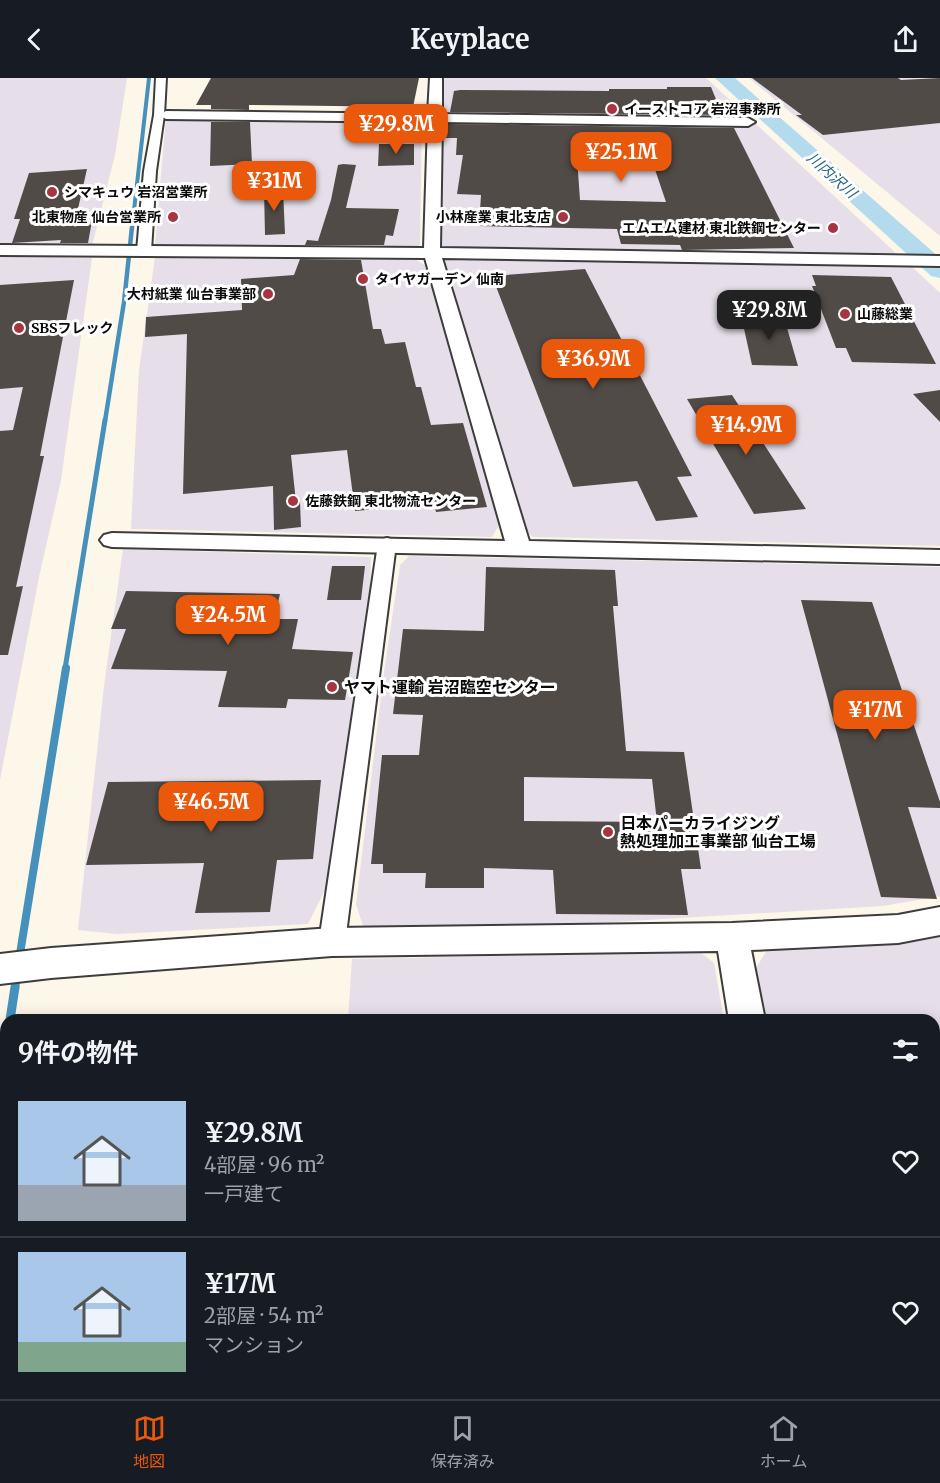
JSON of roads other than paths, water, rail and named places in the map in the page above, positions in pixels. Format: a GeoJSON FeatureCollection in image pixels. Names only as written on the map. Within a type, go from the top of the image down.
{"type":"FeatureCollection","features":[{"type":"Feature","properties":{"kind":"street"},"geometry":{"type":"LineString","coordinates":[[142,251],[150,171],[159,116],[161,78]]}},
{"type":"Feature","properties":{"kind":"street"},"geometry":{"type":"LineString","coordinates":[[436,78],[432,253],[519,547]]}},
{"type":"Feature","properties":{"kind":"street"},"geometry":{"type":"LineString","coordinates":[[166,115],[747,123]]}},
{"type":"Feature","properties":{"kind":"street"},"geometry":{"type":"LineString","coordinates":[[0,250],[432,253],[940,261]]}},
{"type":"Feature","properties":{"kind":"street"},"geometry":{"type":"LineString","coordinates":[[112,540],[940,557]]}},
{"type":"Feature","properties":{"kind":"street"},"geometry":{"type":"LineString","coordinates":[[332,942],[387,544]]}},
{"type":"Feature","properties":{"kind":"street"},"geometry":{"type":"LineString","coordinates":[[0,969],[51,963],[332,942],[732,938],[898,929],[940,921]]}},
{"type":"Feature","properties":{"kind":"street"},"geometry":{"type":"LineString","coordinates":[[732,938],[746,1014]]}},
{"type":"Feature","properties":{"kind":"waterway"},"geometry":{"type":"LineString","coordinates":[[132,228],[149,78]]}},
{"type":"Feature","properties":{"kind":"waterway","name":"川内沢川"},"geometry":{"type":"LineString","coordinates":[[724,78],[940,271]]}},
{"type":"Feature","properties":{"kind":"waterway"},"geometry":{"type":"LineString","coordinates":[[105,421],[124,302],[132,227]]}},
{"type":"Feature","properties":{"kind":"waterway"},"geometry":{"type":"LineString","coordinates":[[65,669],[105,420]]}},
{"type":"Feature","properties":{"kind":"waterway"},"geometry":{"type":"LineString","coordinates":[[19,960],[66,668]]}},
{"type":"Feature","properties":{"kind":"waterway"},"geometry":{"type":"LineString","coordinates":[[15,989],[17,974]]}},
{"type":"Feature","properties":{"kind":"waterway"},"geometry":{"type":"LineString","coordinates":[[11,1014],[15,987]]}},
{"type":"Feature","properties":{"kind":"place","name":"イーストコア 岩沼事務所"},"geometry":{"type":"Point","coordinates":[612,109]}},
{"type":"Feature","properties":{"kind":"place","name":"シマキュウ 岩沼営業所"},"geometry":{"type":"Point","coordinates":[52,192]}},
{"type":"Feature","properties":{"kind":"place","name":"北東物産 仙台営業所"},"geometry":{"type":"Point","coordinates":[173,217]}},
{"type":"Feature","properties":{"kind":"place","name":"小林産業 東北支店"},"geometry":{"type":"Point","coordinates":[563,217]}},
{"type":"Feature","properties":{"kind":"place","name":"エムエム建材 東北鉄鋼センター"},"geometry":{"type":"Point","coordinates":[833,228]}},
{"type":"Feature","properties":{"kind":"place","name":"タイヤガーデン 仙南"},"geometry":{"type":"Point","coordinates":[363,279]}},
{"type":"Feature","properties":{"kind":"place","name":"大村紙業 仙台事業部"},"geometry":{"type":"Point","coordinates":[268,294]}},
{"type":"Feature","properties":{"kind":"place","name":"山藤総業"},"geometry":{"type":"Point","coordinates":[845,314]}},
{"type":"Feature","properties":{"kind":"place","name":"SBSフレック"},"geometry":{"type":"Point","coordinates":[19,328]}},
{"type":"Feature","properties":{"kind":"place","name":"佐藤鉄鋼 東北物流センター"},"geometry":{"type":"Point","coordinates":[293,501]}},
{"type":"Feature","properties":{"kind":"place","name":"ヤマト運輸 岩沼臨空センター"},"geometry":{"type":"Point","coordinates":[332,687]}},
{"type":"Feature","properties":{"kind":"place","name":"日本パーカライジング 熱処理加工事業部 仙台工場"},"geometry":{"type":"Point","coordinates":[608,832]}}]}
